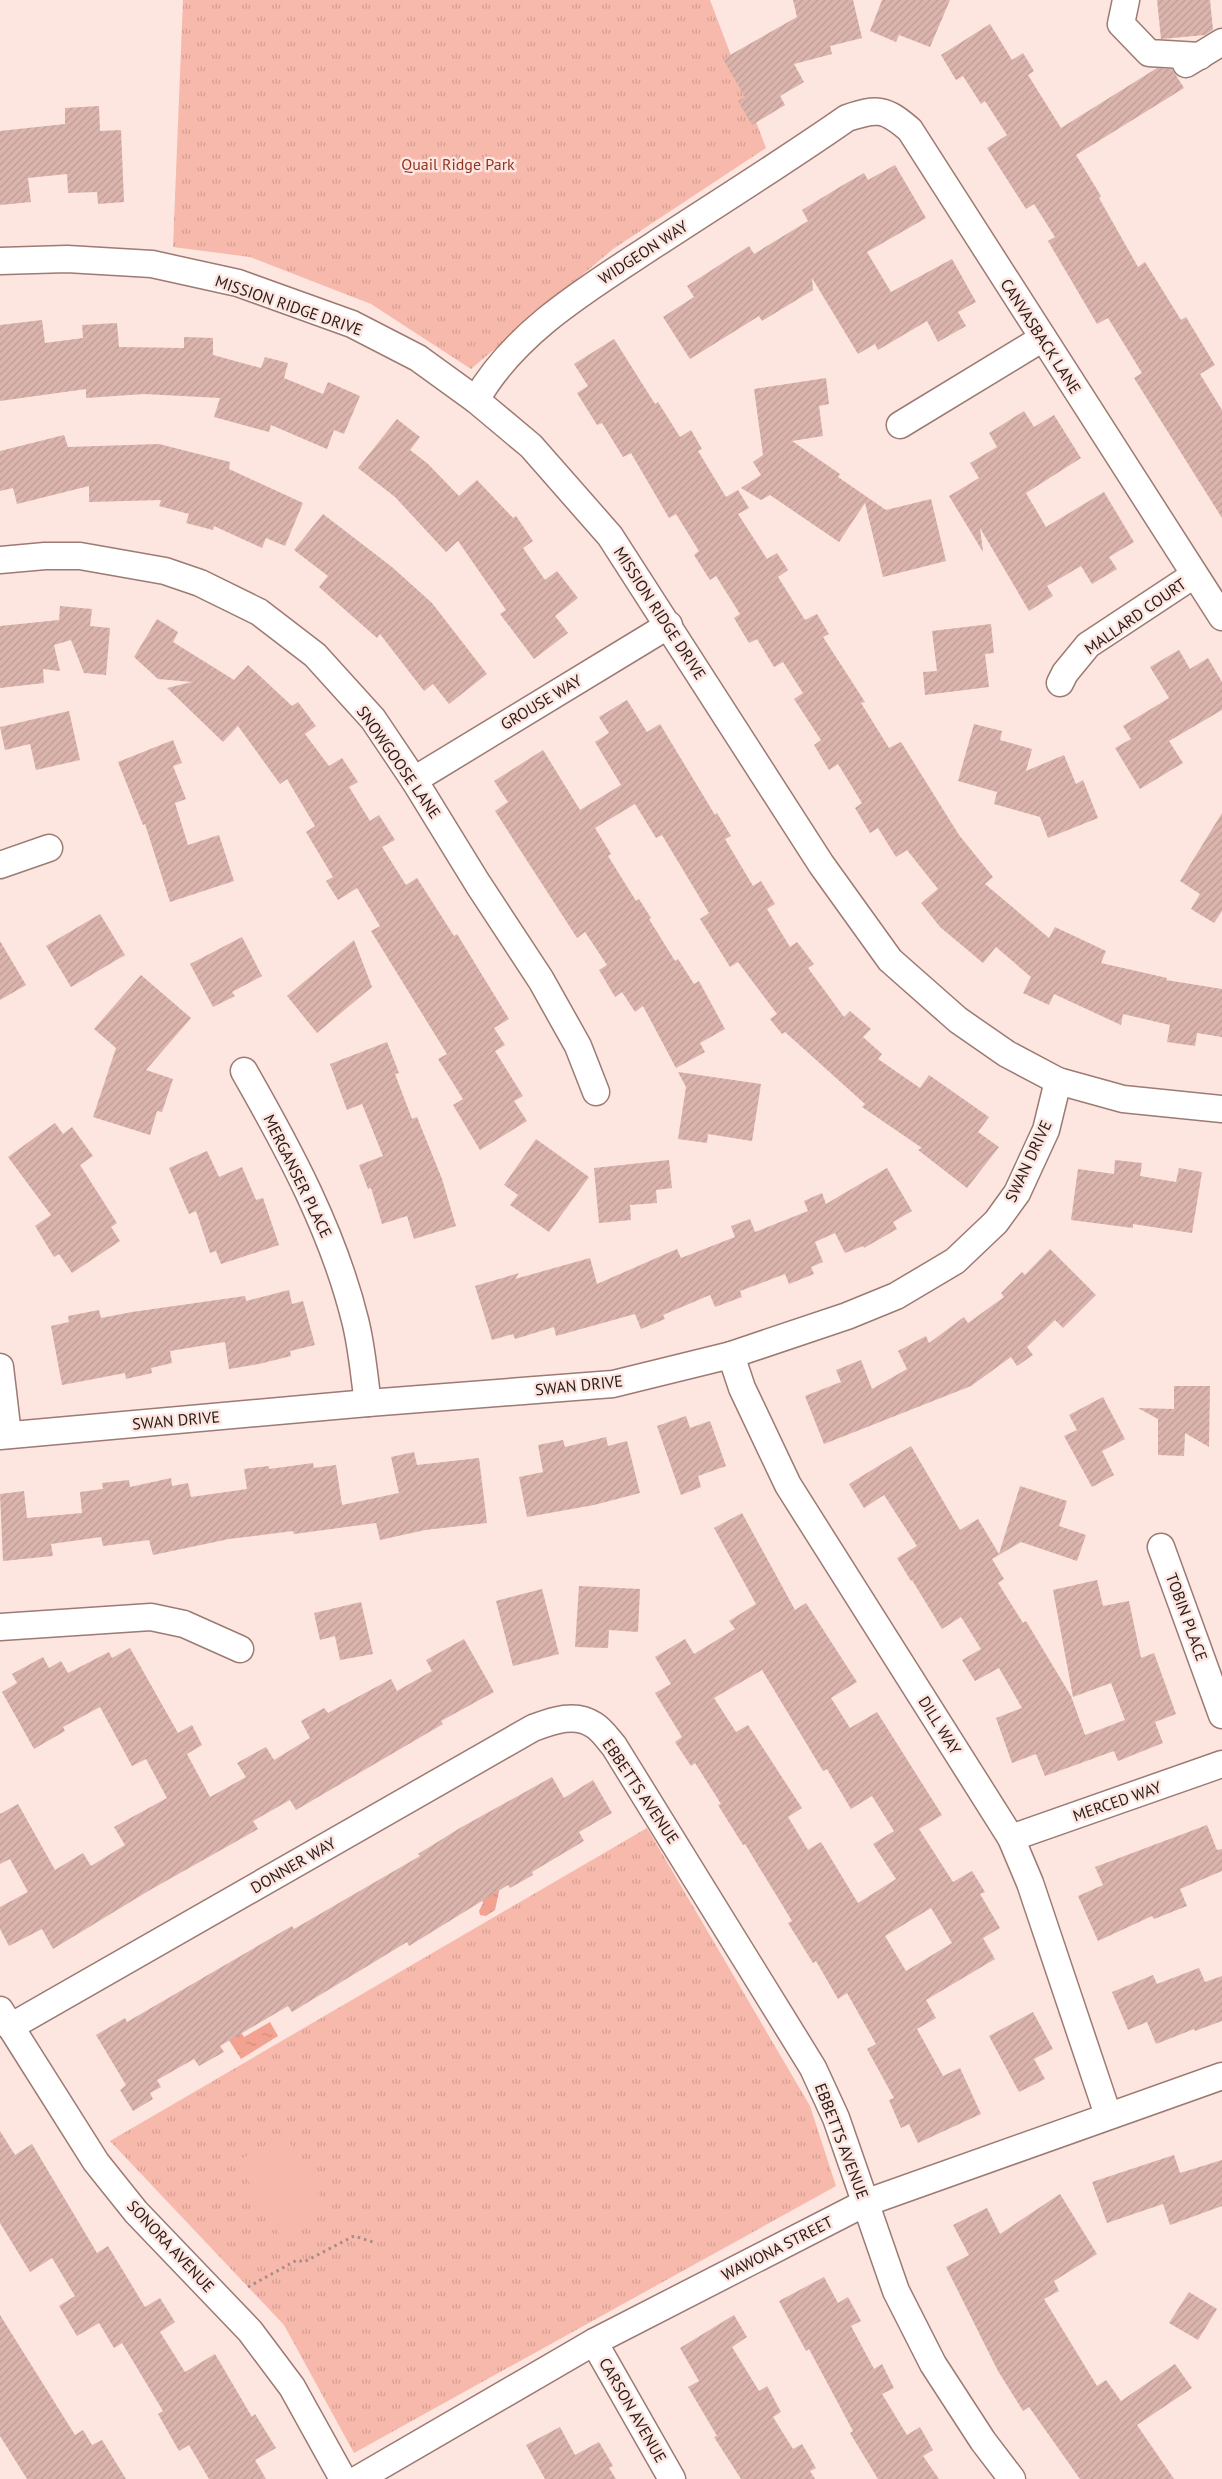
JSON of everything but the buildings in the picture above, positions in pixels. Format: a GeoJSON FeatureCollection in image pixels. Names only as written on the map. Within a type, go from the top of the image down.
{"type":"FeatureCollection","features":[{"type":"Feature","properties":{"kind":"street"},"geometry":{"type":"LineString","coordinates":[[1126,0],[1120,24],[1149,53],[1192,61],[1222,42]]}},
{"type":"Feature","properties":{"kind":"street","name":"CANVASBACK LANE"},"geometry":{"type":"LineString","coordinates":[[832,129],[847,118],[872,110],[892,114],[910,130],[1222,616]]}},
{"type":"Feature","properties":{"kind":"street","name":"WIDGEON WAY"},"geometry":{"type":"LineString","coordinates":[[476,400],[489,378],[522,343],[580,294],[832,129]]}},
{"type":"Feature","properties":{"kind":"street","name":"MISSION RIDGE DRIVE"},"geometry":{"type":"LineString","coordinates":[[0,261],[67,259],[152,264],[238,283],[352,324],[418,358],[476,400],[531,446],[610,536],[821,864],[890,960],[958,1020],[1007,1054],[1058,1081],[1123,1099],[1222,1109]]}},
{"type":"Feature","properties":{"kind":"street"},"geometry":{"type":"LineString","coordinates":[[900,425],[1043,338]]}},
{"type":"Feature","properties":{"kind":"street","name":"SNOWGOOSE LANE"},"geometry":{"type":"LineString","coordinates":[[0,560],[45,556],[80,556],[165,571],[200,584],[259,612],[315,655],[373,718],[414,780],[478,884],[541,980],[578,1046],[596,1092]]}},
{"type":"Feature","properties":{"kind":"street","name":"MALLARD COURT"},"geometry":{"type":"LineString","coordinates":[[1060,683],[1065,673],[1088,645],[1194,575]]}},
{"type":"Feature","properties":{"kind":"street","name":"GROUSE WAY"},"geometry":{"type":"LineString","coordinates":[[414,780],[669,625]]}},
{"type":"Feature","properties":{"kind":"street"},"geometry":{"type":"LineString","coordinates":[[0,865],[49,848]]}},
{"type":"Feature","properties":{"kind":"street","name":"MERGANSER PLACE"},"geometry":{"type":"LineString","coordinates":[[244,1071],[280,1134],[326,1229],[355,1321],[368,1403]]}},
{"type":"Feature","properties":{"kind":"street","name":"SWAN DRIVE"},"geometry":{"type":"LineString","coordinates":[[4,1436],[368,1403],[614,1384],[731,1355],[847,1316],[896,1296],[955,1260],[996,1222],[1017,1193],[1046,1130],[1058,1081]]}},
{"type":"Feature","properties":{"kind":"street","name":"DILL WAY"},"geometry":{"type":"LineString","coordinates":[[731,1355],[742,1388],[788,1485],[1011,1838],[1030,1883],[1108,2115]]}},
{"type":"Feature","properties":{"kind":"street"},"geometry":{"type":"LineString","coordinates":[[0,1367],[4,1436]]}},
{"type":"Feature","properties":{"kind":"street","name":"TOBIN PLACE"},"geometry":{"type":"LineString","coordinates":[[1161,1547],[1222,1715]]}},
{"type":"Feature","properties":{"kind":"street"},"geometry":{"type":"LineString","coordinates":[[0,1628],[151,1617],[184,1624],[240,1649]]}},
{"type":"Feature","properties":{"kind":"street","name":"DONNER WAY"},"geometry":{"type":"LineString","coordinates":[[5,2019],[533,1728],[556,1718],[580,1719]]}},
{"type":"Feature","properties":{"kind":"street","name":"EBBETTS AVENUE"},"geometry":{"type":"LineString","coordinates":[[580,1719],[594,1725],[614,1746],[813,2068],[836,2118],[896,2291],[933,2364],[983,2441],[1012,2479]]}},
{"type":"Feature","properties":{"kind":"street","name":"MERCED WAY"},"geometry":{"type":"LineString","coordinates":[[1011,1838],[1222,1764]]}},
{"type":"Feature","properties":{"kind":"street","name":"SONORA AVENUE"},"geometry":{"type":"LineString","coordinates":[[5,2019],[96,2162],[136,2212],[250,2331],[292,2387],[343,2479]]}},
{"type":"Feature","properties":{"kind":"street","name":"WAWONA STREET"},"geometry":{"type":"LineString","coordinates":[[358,2479],[594,2342],[865,2203],[1222,2076]]}},
{"type":"Feature","properties":{"kind":"street","name":"CARSON AVENUE"},"geometry":{"type":"LineString","coordinates":[[594,2342],[672,2479]]}},
{"type":"Feature","properties":{"kind":"path"},"geometry":{"type":"LineString","coordinates":[[248,2287],[297,2260],[304,2262],[354,2236],[373,2242]]}},
{"type":"Feature","properties":{"kind":"green space","name":"Quail Ridge Park"},"geometry":{"type":"Polygon","coordinates":[[[183,0],[710,0],[766,148],[613,249],[471,369],[371,304],[250,257],[173,247],[183,0]]]}},
{"type":"Feature","properties":{"kind":"green space"},"geometry":{"type":"Polygon","coordinates":[[[647,1828],[810,2106],[836,2186],[354,2453],[284,2325],[110,2141],[647,1828]]]}},
{"type":"Feature","properties":{"kind":"green space"},"geometry":{"type":"Polygon","coordinates":[[[285,2134],[326,2207],[279,2234],[237,2161],[285,2134]]]}},
{"type":"Feature","properties":{"kind":"water"},"geometry":{"type":"Polygon","coordinates":[[[500,1887],[495,1910],[486,1916],[480,1915],[479,1911],[483,1903],[482,1898],[500,1887]]]}},
{"type":"Feature","properties":{"kind":"water"},"geometry":{"type":"Polygon","coordinates":[[[270,2022],[278,2036],[241,2059],[227,2037],[239,2029],[244,2037],[270,2022]]]}}]}
